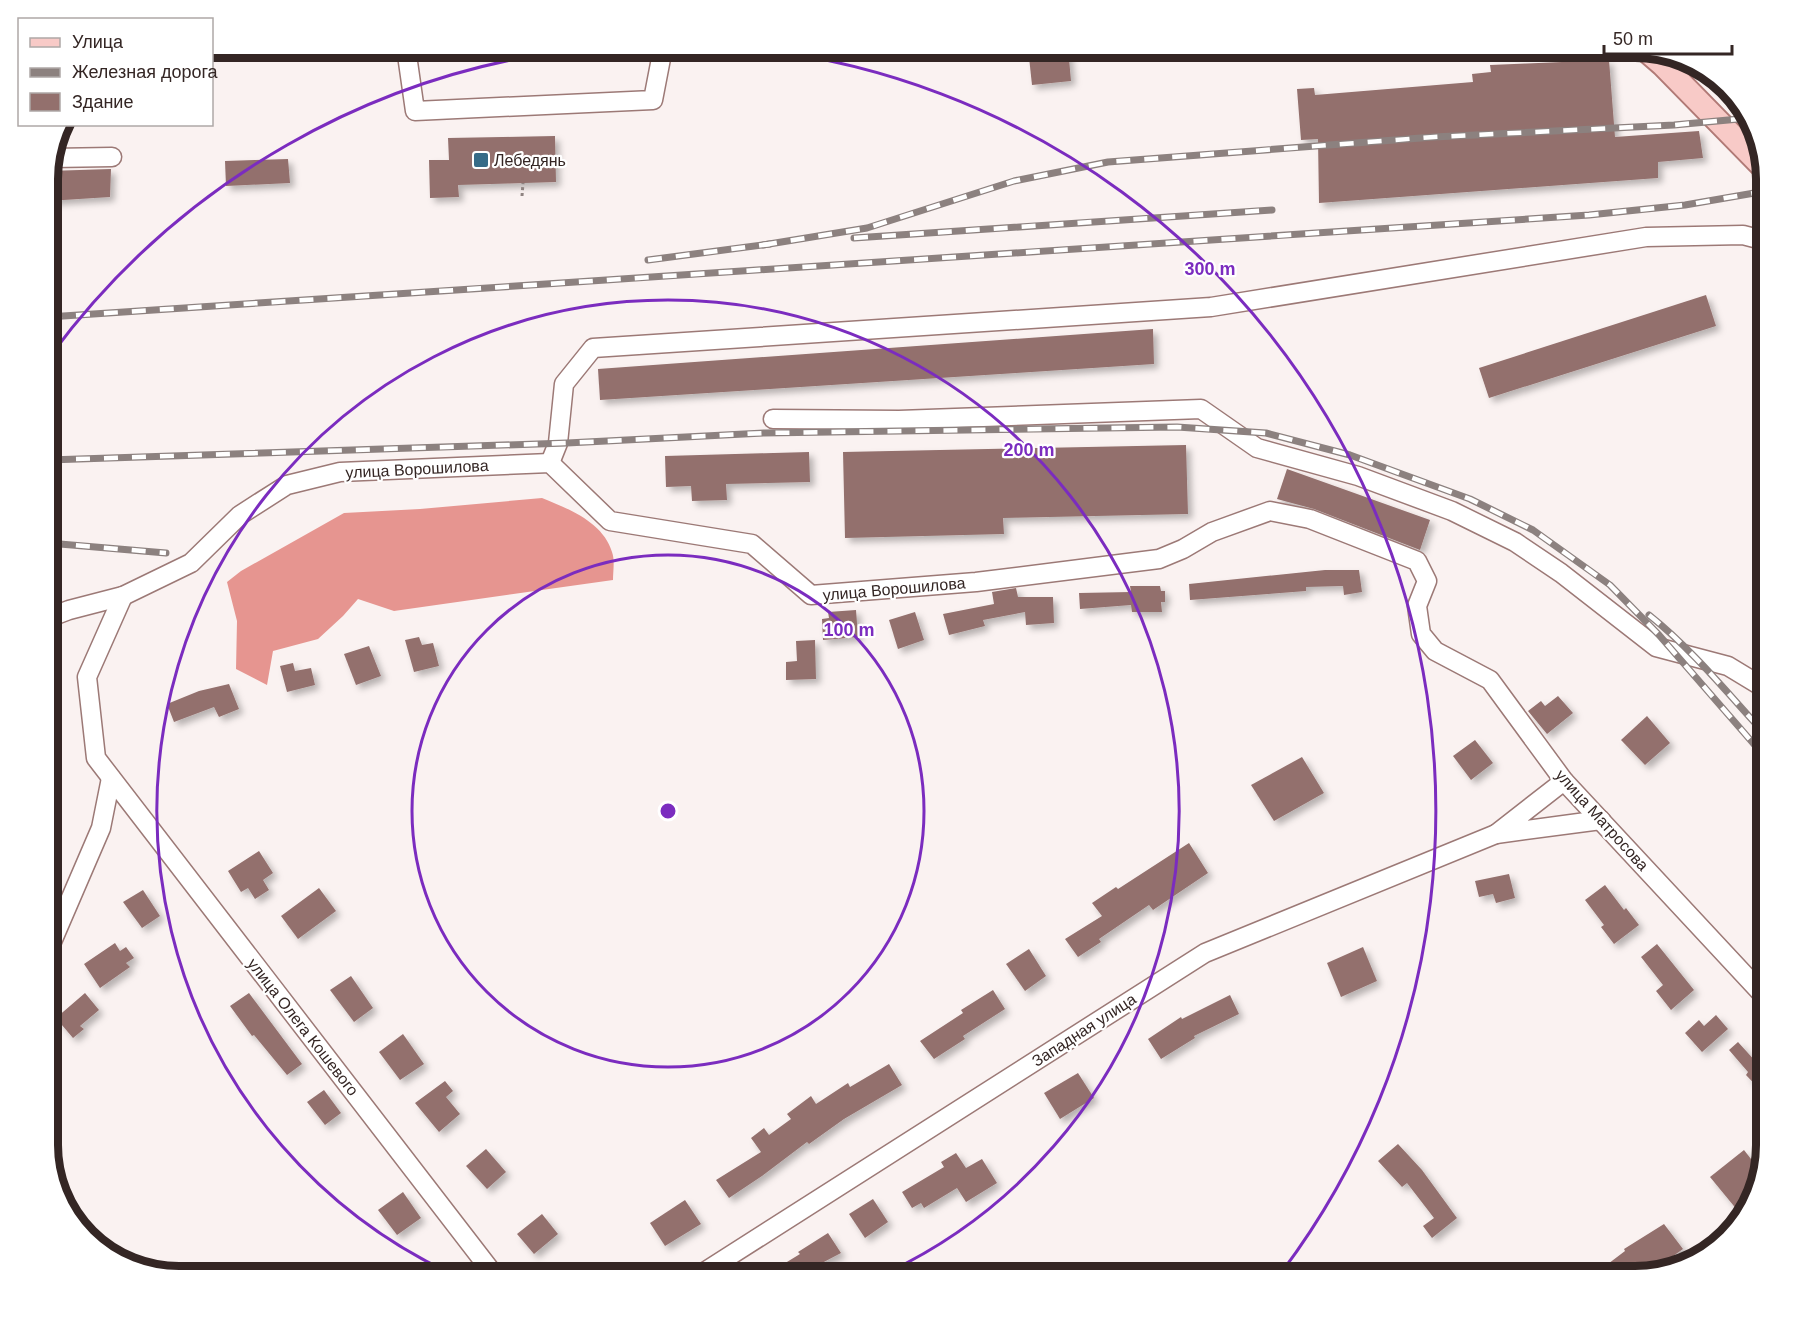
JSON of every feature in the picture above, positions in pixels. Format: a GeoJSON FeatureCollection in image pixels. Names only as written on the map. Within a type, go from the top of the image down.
{"type":"FeatureCollection","features":[{"type":"Feature","properties":{"kind":"main road"},"geometry":{"type":"LineString","coordinates":[[1659,61],[1753,156]]}},
{"type":"Feature","properties":{"kind":"street"},"geometry":{"type":"LineString","coordinates":[[408,59],[415,111],[653,100],[661,59]]}},
{"type":"Feature","properties":{"kind":"street"},"geometry":{"type":"LineString","coordinates":[[61,158],[112,157]]}},
{"type":"Feature","properties":{"kind":"street"},"geometry":{"type":"LineString","coordinates":[[550,463],[558,443],[564,384],[593,348],[1211,307],[1646,237],[1743,236],[1756,239]]}},
{"type":"Feature","properties":{"kind":"street"},"geometry":{"type":"LineString","coordinates":[[773,419],[899,420],[1201,409],[1257,448],[1358,476],[1452,511],[1515,542],[1561,573],[1656,647],[1728,666],[1756,683]]}},
{"type":"Feature","properties":{"kind":"street","name":"улица Ворошилова"},"geometry":{"type":"LineString","coordinates":[[59,614],[123,596],[191,563],[240,515],[287,485],[340,472],[550,463],[609,521],[752,544],[811,595],[976,582],[1159,559],[1183,549],[1212,532],[1270,511],[1310,519],[1417,561],[1427,580],[1417,606],[1422,634],[1435,651]]}},
{"type":"Feature","properties":{"kind":"street","name":"улица Олега Кошевого"},"geometry":{"type":"LineString","coordinates":[[123,596],[87,676],[96,759],[487,1266]]}},
{"type":"Feature","properties":{"kind":"street","name":"улица Матросова"},"geometry":{"type":"LineString","coordinates":[[1435,651],[1490,680],[1564,781],[1756,987]]}},
{"type":"Feature","properties":{"kind":"street"},"geometry":{"type":"LineString","coordinates":[[59,925],[101,828],[111,778]]}},
{"type":"Feature","properties":{"kind":"street"},"geometry":{"type":"LineString","coordinates":[[1496,834],[1564,781]]}},
{"type":"Feature","properties":{"kind":"street"},"geometry":{"type":"LineString","coordinates":[[1496,834],[1600,820]]}},
{"type":"Feature","properties":{"kind":"street","name":"Западная улица"},"geometry":{"type":"LineString","coordinates":[[714,1266],[1205,953],[1496,834]]}},
{"type":"Feature","properties":{"kind":"path"},"geometry":{"type":"LineString","coordinates":[[522,196],[523,183]]}},
{"type":"Feature","properties":{"kind":"shaded area"},"geometry":{"type":"Polygon","coordinates":[[[542,498],[584,518],[601,532],[613,555],[613,580],[394,611],[358,599],[318,639],[273,651],[267,685],[236,669],[237,621],[227,582],[241,571],[344,513],[542,498]]]}},
{"type":"Feature","properties":{"kind":"building"},"geometry":{"type":"Polygon","coordinates":[[[1029,58],[1069,58],[1071,81],[1032,85],[1029,58]]]}},
{"type":"Feature","properties":{"kind":"building"},"geometry":{"type":"Polygon","coordinates":[[[1609,60],[1615,137],[1699,131],[1703,158],[1658,162],[1658,178],[1319,203],[1318,139],[1301,140],[1297,89],[1314,88],[1315,95],[1473,82],[1472,74],[1491,72],[1490,65],[1609,60]]]}},
{"type":"Feature","properties":{"kind":"building"},"geometry":{"type":"Polygon","coordinates":[[[555,136],[556,182],[458,185],[459,197],[430,198],[429,160],[449,160],[448,138],[555,136]]]}},
{"type":"Feature","properties":{"kind":"building"},"geometry":{"type":"Polygon","coordinates":[[[288,159],[290,183],[226,186],[225,161],[288,159]]]}},
{"type":"Feature","properties":{"kind":"building"},"geometry":{"type":"Polygon","coordinates":[[[111,169],[110,197],[59,200],[59,171],[111,169]]]}},
{"type":"Feature","properties":{"kind":"building"},"geometry":{"type":"Polygon","coordinates":[[[1706,295],[1716,326],[1489,398],[1479,368],[1706,295]]]}},
{"type":"Feature","properties":{"kind":"building"},"geometry":{"type":"Polygon","coordinates":[[[1153,329],[1154,364],[600,400],[598,369],[1153,329]]]}},
{"type":"Feature","properties":{"kind":"building"},"geometry":{"type":"Polygon","coordinates":[[[1186,445],[1188,514],[1003,518],[1004,534],[845,538],[843,452],[1186,445]]]}},
{"type":"Feature","properties":{"kind":"building"},"geometry":{"type":"Polygon","coordinates":[[[809,452],[810,482],[726,484],[727,500],[692,501],[691,486],[666,487],[665,456],[809,452]]]}},
{"type":"Feature","properties":{"kind":"building"},"geometry":{"type":"Polygon","coordinates":[[[1287,469],[1430,520],[1420,550],[1314,509],[1277,499],[1287,469]]]}},
{"type":"Feature","properties":{"kind":"building"},"geometry":{"type":"Polygon","coordinates":[[[1325,570],[1359,570],[1362,592],[1344,595],[1343,586],[1306,587],[1306,591],[1190,600],[1189,584],[1325,570]]]}},
{"type":"Feature","properties":{"kind":"building"},"geometry":{"type":"Polygon","coordinates":[[[1130,586],[1160,586],[1161,591],[1165,591],[1165,602],[1161,602],[1162,612],[1132,612],[1131,605],[1080,609],[1079,593],[1131,592],[1130,586]]]}},
{"type":"Feature","properties":{"kind":"building"},"geometry":{"type":"Polygon","coordinates":[[[1016,588],[1018,597],[1053,597],[1054,623],[1026,625],[1025,612],[983,620],[985,626],[949,635],[943,614],[994,604],[992,592],[1016,588]]]}},
{"type":"Feature","properties":{"kind":"building"},"geometry":{"type":"Polygon","coordinates":[[[856,610],[858,637],[823,640],[822,619],[829,618],[828,612],[856,610]]]}},
{"type":"Feature","properties":{"kind":"building"},"geometry":{"type":"Polygon","coordinates":[[[915,612],[924,640],[898,649],[889,620],[915,612]]]}},
{"type":"Feature","properties":{"kind":"building"},"geometry":{"type":"Polygon","coordinates":[[[419,637],[422,645],[433,643],[439,666],[414,672],[405,640],[419,637]]]}},
{"type":"Feature","properties":{"kind":"building"},"geometry":{"type":"Polygon","coordinates":[[[815,640],[816,679],[786,680],[786,662],[797,661],[796,641],[815,640]]]}},
{"type":"Feature","properties":{"kind":"building"},"geometry":{"type":"Polygon","coordinates":[[[369,646],[381,676],[356,685],[344,654],[369,646]]]}},
{"type":"Feature","properties":{"kind":"building"},"geometry":{"type":"Polygon","coordinates":[[[293,663],[295,671],[311,668],[315,685],[287,692],[280,666],[293,663]]]}},
{"type":"Feature","properties":{"kind":"building"},"geometry":{"type":"Polygon","coordinates":[[[229,684],[239,709],[219,717],[214,707],[174,722],[167,704],[199,691],[229,684]]]}},
{"type":"Feature","properties":{"kind":"building"},"geometry":{"type":"Polygon","coordinates":[[[1558,696],[1573,713],[1547,734],[1528,711],[1541,701],[1545,706],[1558,696]]]}},
{"type":"Feature","properties":{"kind":"building"},"geometry":{"type":"Polygon","coordinates":[[[1647,716],[1670,743],[1645,765],[1621,740],[1647,716]]]}},
{"type":"Feature","properties":{"kind":"building"},"geometry":{"type":"Polygon","coordinates":[[[1475,740],[1493,763],[1471,780],[1453,756],[1475,740]]]}},
{"type":"Feature","properties":{"kind":"building"},"geometry":{"type":"Polygon","coordinates":[[[1302,757],[1324,793],[1274,821],[1251,785],[1302,757]]]}},
{"type":"Feature","properties":{"kind":"building"},"geometry":{"type":"Polygon","coordinates":[[[1189,843],[1208,873],[1153,910],[1149,905],[1099,939],[1101,942],[1078,957],[1065,939],[1102,916],[1092,903],[1189,843]]]}},
{"type":"Feature","properties":{"kind":"building"},"geometry":{"type":"Polygon","coordinates":[[[259,851],[273,873],[263,880],[269,890],[255,899],[248,888],[241,892],[228,871],[259,851]]]}},
{"type":"Feature","properties":{"kind":"building"},"geometry":{"type":"Polygon","coordinates":[[[1509,874],[1515,898],[1496,903],[1493,894],[1479,897],[1475,881],[1509,874]]]}},
{"type":"Feature","properties":{"kind":"building"},"geometry":{"type":"Polygon","coordinates":[[[1605,885],[1639,925],[1614,944],[1601,927],[1604,925],[1585,900],[1605,885]]]}},
{"type":"Feature","properties":{"kind":"building"},"geometry":{"type":"Polygon","coordinates":[[[319,888],[336,911],[298,939],[281,916],[319,888]]]}},
{"type":"Feature","properties":{"kind":"building"},"geometry":{"type":"Polygon","coordinates":[[[143,890],[160,916],[142,928],[123,902],[143,890]]]}},
{"type":"Feature","properties":{"kind":"building"},"geometry":{"type":"Polygon","coordinates":[[[115,943],[120,951],[126,947],[134,958],[126,963],[130,967],[100,988],[84,964],[115,943]]]}},
{"type":"Feature","properties":{"kind":"building"},"geometry":{"type":"Polygon","coordinates":[[[1657,944],[1694,990],[1671,1010],[1656,991],[1663,985],[1641,957],[1657,944]]]}},
{"type":"Feature","properties":{"kind":"building"},"geometry":{"type":"Polygon","coordinates":[[[1363,947],[1377,981],[1341,997],[1327,963],[1363,947]]]}},
{"type":"Feature","properties":{"kind":"building"},"geometry":{"type":"Polygon","coordinates":[[[1029,949],[1046,976],[1025,991],[1006,964],[1029,949]]]}},
{"type":"Feature","properties":{"kind":"building"},"geometry":{"type":"Polygon","coordinates":[[[351,976],[373,1008],[354,1022],[330,990],[351,976]]]}},
{"type":"Feature","properties":{"kind":"building"},"geometry":{"type":"Polygon","coordinates":[[[993,990],[1005,1009],[963,1036],[965,1039],[934,1059],[920,1041],[963,1013],[961,1010],[993,990]]]}},
{"type":"Feature","properties":{"kind":"building"},"geometry":{"type":"Polygon","coordinates":[[[85,993],[99,1010],[80,1026],[84,1029],[73,1038],[59,1022],[59,1015],[85,993]]]}},
{"type":"Feature","properties":{"kind":"building"},"geometry":{"type":"Polygon","coordinates":[[[249,993],[302,1064],[287,1075],[254,1035],[252,1036],[230,1006],[249,993]]]}},
{"type":"Feature","properties":{"kind":"building"},"geometry":{"type":"Polygon","coordinates":[[[1230,995],[1239,1014],[1194,1036],[1195,1038],[1161,1059],[1148,1039],[1181,1017],[1182,1019],[1230,995]]]}},
{"type":"Feature","properties":{"kind":"building"},"geometry":{"type":"Polygon","coordinates":[[[1716,1015],[1728,1029],[1702,1052],[1685,1033],[1699,1020],[1704,1026],[1716,1015]]]}},
{"type":"Feature","properties":{"kind":"building"},"geometry":{"type":"Polygon","coordinates":[[[403,1034],[424,1064],[400,1080],[379,1052],[403,1034]]]}},
{"type":"Feature","properties":{"kind":"building"},"geometry":{"type":"Polygon","coordinates":[[[1738,1042],[1756,1062],[1756,1086],[1746,1075],[1748,1072],[1729,1050],[1738,1042]]]}},
{"type":"Feature","properties":{"kind":"building"},"geometry":{"type":"Polygon","coordinates":[[[889,1064],[902,1085],[844,1119],[809,1144],[807,1142],[729,1198],[716,1180],[761,1152],[751,1138],[764,1128],[769,1135],[791,1119],[787,1114],[811,1096],[816,1104],[848,1083],[850,1087],[889,1064]]]}},
{"type":"Feature","properties":{"kind":"building"},"geometry":{"type":"Polygon","coordinates":[[[1078,1073],[1094,1098],[1060,1119],[1044,1093],[1078,1073]]]}},
{"type":"Feature","properties":{"kind":"building"},"geometry":{"type":"Polygon","coordinates":[[[445,1081],[453,1091],[446,1097],[460,1114],[439,1132],[415,1103],[445,1081]]]}},
{"type":"Feature","properties":{"kind":"building"},"geometry":{"type":"Polygon","coordinates":[[[324,1090],[341,1113],[325,1125],[307,1102],[324,1090]]]}},
{"type":"Feature","properties":{"kind":"building"},"geometry":{"type":"Polygon","coordinates":[[[1398,1144],[1422,1170],[1457,1218],[1432,1238],[1423,1226],[1434,1218],[1407,1183],[1402,1187],[1378,1161],[1398,1144]]]}},
{"type":"Feature","properties":{"kind":"building"},"geometry":{"type":"Polygon","coordinates":[[[486,1149],[506,1172],[487,1189],[466,1166],[486,1149]]]}},
{"type":"Feature","properties":{"kind":"building"},"geometry":{"type":"Polygon","coordinates":[[[1744,1150],[1754,1162],[1749,1184],[1736,1209],[1710,1177],[1744,1150]]]}},
{"type":"Feature","properties":{"kind":"building"},"geometry":{"type":"Polygon","coordinates":[[[956,1153],[966,1168],[982,1159],[997,1183],[966,1202],[957,1188],[924,1208],[921,1203],[912,1208],[902,1192],[944,1167],[941,1162],[956,1153]]]}},
{"type":"Feature","properties":{"kind":"building"},"geometry":{"type":"Polygon","coordinates":[[[403,1192],[421,1218],[397,1235],[378,1210],[403,1192]]]}},
{"type":"Feature","properties":{"kind":"building"},"geometry":{"type":"Polygon","coordinates":[[[873,1199],[888,1222],[865,1238],[849,1214],[873,1199]]]}},
{"type":"Feature","properties":{"kind":"building"},"geometry":{"type":"Polygon","coordinates":[[[685,1200],[701,1224],[665,1246],[650,1223],[685,1200]]]}},
{"type":"Feature","properties":{"kind":"building"},"geometry":{"type":"Polygon","coordinates":[[[542,1214],[558,1234],[534,1254],[517,1234],[542,1214]]]}},
{"type":"Feature","properties":{"kind":"building"},"geometry":{"type":"Polygon","coordinates":[[[1664,1224],[1683,1249],[1666,1261],[1635,1266],[1605,1266],[1625,1251],[1624,1249],[1664,1224]]]}},
{"type":"Feature","properties":{"kind":"building"},"geometry":{"type":"Polygon","coordinates":[[[828,1233],[841,1253],[816,1266],[780,1266],[800,1254],[798,1252],[828,1233]]]}},
{"type":"Feature","properties":{"kind":"railway"},"geometry":{"type":"LineString","coordinates":[[763,245],[867,228],[1014,181],[1108,162],[1434,137],[1674,125],[1739,119]]}},
{"type":"Feature","properties":{"kind":"railway"},"geometry":{"type":"LineString","coordinates":[[59,316],[1589,215],[1685,205],[1756,193]]}},
{"type":"Feature","properties":{"kind":"railway"},"geometry":{"type":"LineString","coordinates":[[854,238],[1272,210]]}},
{"type":"Feature","properties":{"kind":"railway"},"geometry":{"type":"LineString","coordinates":[[648,260],[770,244]]}},
{"type":"Feature","properties":{"kind":"railway"},"geometry":{"type":"LineString","coordinates":[[59,460],[567,443],[764,433],[1177,427],[1266,433],[1350,455],[1470,499],[1533,530],[1610,585],[1659,635],[1756,747]]}},
{"type":"Feature","properties":{"kind":"railway"},"geometry":{"type":"LineString","coordinates":[[59,544],[166,553]]}},
{"type":"Feature","properties":{"kind":"railway"},"geometry":{"type":"LineString","coordinates":[[1649,615],[1695,658],[1756,724]]}},
{"type":"Feature","properties":{"kind":"place","name":"Лебедянь"},"geometry":{"type":"Point","coordinates":[481,160]}}]}
